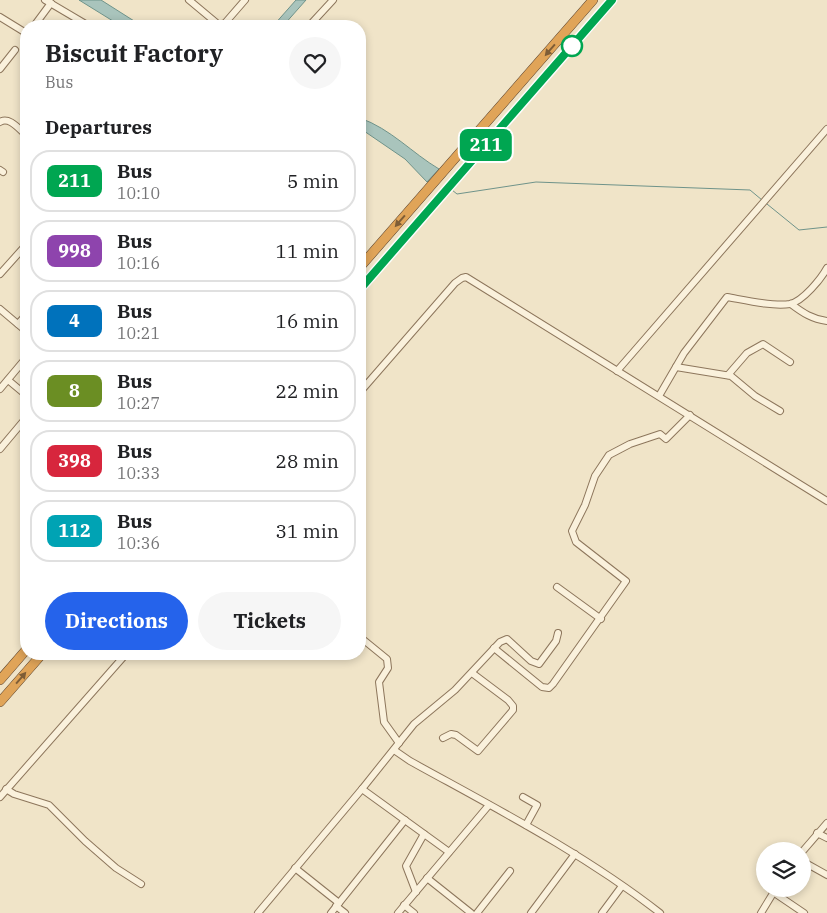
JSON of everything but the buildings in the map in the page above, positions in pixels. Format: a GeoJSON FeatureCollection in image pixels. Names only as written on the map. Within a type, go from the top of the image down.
{"type":"FeatureCollection","features":[{"type":"Feature","properties":{"kind":"highway"},"geometry":{"type":"LineString","coordinates":[[366,260],[593,0]]}},
{"type":"Feature","properties":{"kind":"highway"},"geometry":{"type":"LineString","coordinates":[[366,282],[612,0]]}},
{"type":"Feature","properties":{"kind":"highway"},"geometry":{"type":"LineString","coordinates":[[0,680],[20,657]]}},
{"type":"Feature","properties":{"kind":"highway"},"geometry":{"type":"LineString","coordinates":[[0,702],[37,660]]}},
{"type":"Feature","properties":{"kind":"street"},"geometry":{"type":"LineString","coordinates":[[189,0],[212,20]]}},
{"type":"Feature","properties":{"kind":"street"},"geometry":{"type":"LineString","coordinates":[[228,20],[245,0]]}},
{"type":"Feature","properties":{"kind":"street"},"geometry":{"type":"LineString","coordinates":[[315,20],[333,0]]}},
{"type":"Feature","properties":{"kind":"street"},"geometry":{"type":"LineString","coordinates":[[38,20],[48,2],[79,20]]}},
{"type":"Feature","properties":{"kind":"street"},"geometry":{"type":"LineString","coordinates":[[0,17],[20,29]]}},
{"type":"Feature","properties":{"kind":"street"},"geometry":{"type":"LineString","coordinates":[[0,70],[16,50]]}},
{"type":"Feature","properties":{"kind":"street"},"geometry":{"type":"LineString","coordinates":[[0,122],[3,119],[8,120],[20,130]]}},
{"type":"Feature","properties":{"kind":"street"},"geometry":{"type":"LineString","coordinates":[[616,371],[827,129]]}},
{"type":"Feature","properties":{"kind":"street"},"geometry":{"type":"LineString","coordinates":[[0,274],[20,252]]}},
{"type":"Feature","properties":{"kind":"street"},"geometry":{"type":"LineString","coordinates":[[791,304],[805,295],[822,277],[827,268]]}},
{"type":"Feature","properties":{"kind":"street"},"geometry":{"type":"LineString","coordinates":[[366,385],[455,283],[462,278],[470,279],[827,500]]}},
{"type":"Feature","properties":{"kind":"street"},"geometry":{"type":"LineString","coordinates":[[659,396],[684,353],[727,297],[757,302],[791,304],[806,316],[815,320],[827,321]]}},
{"type":"Feature","properties":{"kind":"street"},"geometry":{"type":"LineString","coordinates":[[0,309],[18,324],[20,322]]}},
{"type":"Feature","properties":{"kind":"street"},"geometry":{"type":"LineString","coordinates":[[728,375],[747,353],[762,344],[790,362]]}},
{"type":"Feature","properties":{"kind":"street"},"geometry":{"type":"LineString","coordinates":[[0,389],[20,365]]}},
{"type":"Feature","properties":{"kind":"street"},"geometry":{"type":"LineString","coordinates":[[676,367],[728,375],[735,378],[755,396],[780,411]]}},
{"type":"Feature","properties":{"kind":"street"},"geometry":{"type":"LineString","coordinates":[[8,380],[20,390]]}},
{"type":"Feature","properties":{"kind":"street"},"geometry":{"type":"LineString","coordinates":[[494,648],[542,687],[549,688],[626,581],[576,542],[572,531],[585,505],[595,476],[609,455],[630,444],[660,434],[666,439],[690,415]]}},
{"type":"Feature","properties":{"kind":"street"},"geometry":{"type":"LineString","coordinates":[[0,449],[20,425]]}},
{"type":"Feature","properties":{"kind":"street"},"geometry":{"type":"LineString","coordinates":[[557,587],[600,619]]}},
{"type":"Feature","properties":{"kind":"street"},"geometry":{"type":"LineString","coordinates":[[258,913],[421,718],[456,690],[500,642],[507,639],[531,661],[539,664],[556,640],[558,633]]}},
{"type":"Feature","properties":{"kind":"street"},"geometry":{"type":"LineString","coordinates":[[366,643],[386,659],[388,668],[379,682],[384,722],[399,743]]}},
{"type":"Feature","properties":{"kind":"street"},"geometry":{"type":"LineString","coordinates":[[0,797],[121,660]]}},
{"type":"Feature","properties":{"kind":"street"},"geometry":{"type":"LineString","coordinates":[[443,738],[451,734],[456,735],[478,751],[512,710],[513,706],[508,700],[472,673]]}},
{"type":"Feature","properties":{"kind":"street"},"geometry":{"type":"LineString","coordinates":[[394,750],[410,761],[575,854],[658,912]]}},
{"type":"Feature","properties":{"kind":"street"},"geometry":{"type":"LineString","coordinates":[[6,789],[14,794],[49,805],[85,841],[116,868],[141,884]]}},
{"type":"Feature","properties":{"kind":"street"},"geometry":{"type":"LineString","coordinates":[[362,789],[449,852]]}},
{"type":"Feature","properties":{"kind":"street"},"geometry":{"type":"LineString","coordinates":[[523,797],[537,805],[526,825]]}},
{"type":"Feature","properties":{"kind":"street"},"geometry":{"type":"LineString","coordinates":[[398,913],[489,805]]}},
{"type":"Feature","properties":{"kind":"street"},"geometry":{"type":"LineString","coordinates":[[331,913],[405,820]]}},
{"type":"Feature","properties":{"kind":"street"},"geometry":{"type":"LineString","coordinates":[[810,842],[827,823]]}},
{"type":"Feature","properties":{"kind":"street"},"geometry":{"type":"LineString","coordinates":[[817,833],[827,838]]}},
{"type":"Feature","properties":{"kind":"street"},"geometry":{"type":"LineString","coordinates":[[416,892],[406,866],[424,834]]}},
{"type":"Feature","properties":{"kind":"street"},"geometry":{"type":"LineString","coordinates":[[531,913],[575,854]]}},
{"type":"Feature","properties":{"kind":"street"},"geometry":{"type":"LineString","coordinates":[[811,866],[827,875]]}},
{"type":"Feature","properties":{"kind":"street"},"geometry":{"type":"LineString","coordinates":[[296,868],[346,913]]}},
{"type":"Feature","properties":{"kind":"street"},"geometry":{"type":"LineString","coordinates":[[479,913],[510,871]]}},
{"type":"Feature","properties":{"kind":"street"},"geometry":{"type":"LineString","coordinates":[[427,878],[471,913]]}},
{"type":"Feature","properties":{"kind":"street"},"geometry":{"type":"LineString","coordinates":[[602,913],[622,886]]}},
{"type":"Feature","properties":{"kind":"street"},"geometry":{"type":"LineString","coordinates":[[761,913],[770,897]]}},
{"type":"Feature","properties":{"kind":"street"},"geometry":{"type":"LineString","coordinates":[[783,897],[804,913]]}},
{"type":"Feature","properties":{"kind":"street"},"geometry":{"type":"LineString","coordinates":[[404,905],[414,913]]}},
{"type":"Feature","properties":{"kind":"water"},"geometry":{"type":"Polygon","coordinates":[[[79,0],[101,0],[133,20],[111,20],[79,0]]]}},
{"type":"Feature","properties":{"kind":"water"},"geometry":{"type":"Polygon","coordinates":[[[296,0],[306,0],[288,20],[278,20],[296,0]]]}},
{"type":"Feature","properties":{"kind":"water"},"geometry":{"type":"Polygon","coordinates":[[[366,121],[382,128],[439,169],[427,182],[405,159],[366,132],[366,121]]]}},
{"type":"Feature","properties":{"kind":"waterway"},"geometry":{"type":"LineString","coordinates":[[452,190],[457,194],[536,182],[750,190],[762,200]]}},
{"type":"Feature","properties":{"kind":"waterway"},"geometry":{"type":"LineString","coordinates":[[767,204],[799,230],[827,227]]}},
{"type":"Feature","properties":{"kind":"bus line","name":"211"},"geometry":{"type":"LineString","coordinates":[[366,282],[612,0]]}}]}
